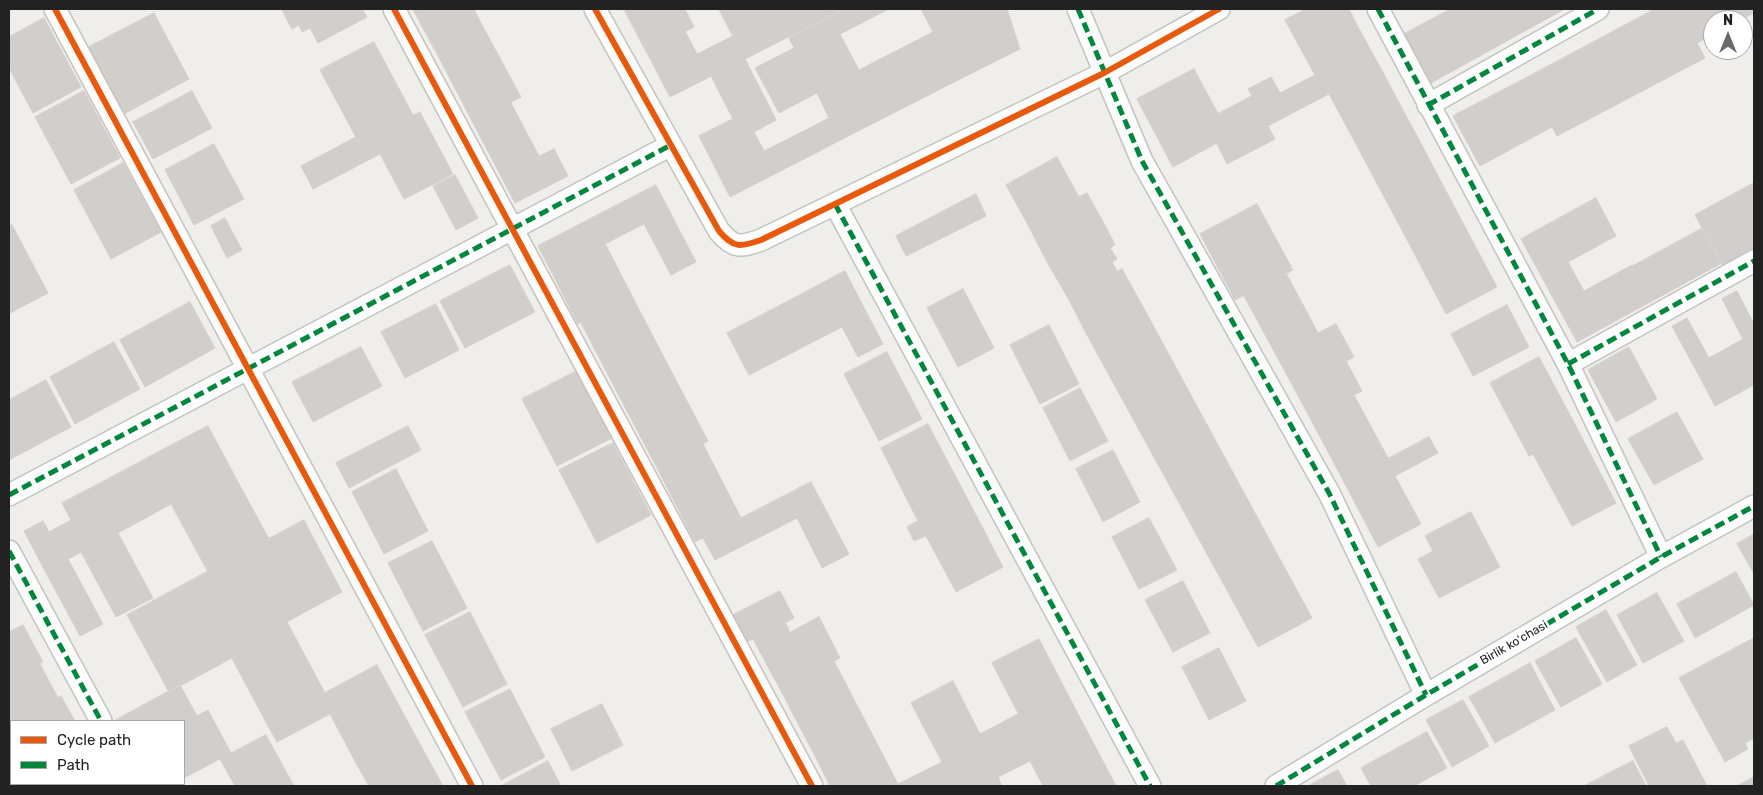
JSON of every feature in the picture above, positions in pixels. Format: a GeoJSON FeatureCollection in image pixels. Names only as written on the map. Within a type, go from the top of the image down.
{"type":"FeatureCollection","features":[{"type":"Feature","properties":{"kind":"street"},"geometry":{"type":"LineString","coordinates":[[55,9],[472,786]]}},
{"type":"Feature","properties":{"kind":"street"},"geometry":{"type":"LineString","coordinates":[[394,9],[812,786]]}},
{"type":"Feature","properties":{"kind":"street"},"geometry":{"type":"LineString","coordinates":[[596,9],[720,231],[729,243],[743,246],[762,240],[1104,73],[1218,9]]}},
{"type":"Feature","properties":{"kind":"street"},"geometry":{"type":"LineString","coordinates":[[1078,9],[1142,161],[1329,493],[1426,694]]}},
{"type":"Feature","properties":{"kind":"street"},"geometry":{"type":"LineString","coordinates":[[1378,9],[1568,364],[1660,557]]}},
{"type":"Feature","properties":{"kind":"street"},"geometry":{"type":"LineString","coordinates":[[1428,105],[1598,9]]}},
{"type":"Feature","properties":{"kind":"street"},"geometry":{"type":"LineString","coordinates":[[9,496],[671,145]]}},
{"type":"Feature","properties":{"kind":"street"},"geometry":{"type":"LineString","coordinates":[[835,204],[1150,786]]}},
{"type":"Feature","properties":{"kind":"street"},"geometry":{"type":"LineString","coordinates":[[1568,364],[1754,261]]}},
{"type":"Feature","properties":{"kind":"street","name":"Birlik koʻchasi"},"geometry":{"type":"LineString","coordinates":[[1280,786],[1426,694],[1660,557],[1754,506]]}},
{"type":"Feature","properties":{"kind":"street"},"geometry":{"type":"LineString","coordinates":[[9,551],[100,720]]}},
{"type":"Feature","properties":{"kind":"building"},"geometry":{"type":"Polygon","coordinates":[[[282,9],[362,9],[367,17],[318,43],[310,28],[302,32],[299,25],[292,29],[282,9]]]}},
{"type":"Feature","properties":{"kind":"building"},"geometry":{"type":"Polygon","coordinates":[[[413,9],[474,9],[482,25],[435,50],[413,9]]]}},
{"type":"Feature","properties":{"kind":"building"},"geometry":{"type":"Polygon","coordinates":[[[624,9],[685,9],[694,27],[646,51],[624,9]]]}},
{"type":"Feature","properties":{"kind":"building"},"geometry":{"type":"Polygon","coordinates":[[[719,9],[798,9],[808,27],[745,59],[719,9]]]}},
{"type":"Feature","properties":{"kind":"building"},"geometry":{"type":"Polygon","coordinates":[[[798,9],[843,9],[808,27],[798,9]]]}},
{"type":"Feature","properties":{"kind":"building"},"geometry":{"type":"Polygon","coordinates":[[[846,9],[889,9],[840,34],[859,70],[933,32],[921,9],[944,9],[976,71],[862,129],[810,27],[846,9]]]}},
{"type":"Feature","properties":{"kind":"building"},"geometry":{"type":"Polygon","coordinates":[[[944,9],[1007,9],[1020,49],[976,71],[944,9]]]}},
{"type":"Feature","properties":{"kind":"building"},"geometry":{"type":"Polygon","coordinates":[[[1306,9],[1349,9],[1358,27],[1304,55],[1285,20],[1306,9]]]}},
{"type":"Feature","properties":{"kind":"building"},"geometry":{"type":"Polygon","coordinates":[[[1451,9],[1510,9],[1523,32],[1478,57],[1451,9]]]}},
{"type":"Feature","properties":{"kind":"building"},"geometry":{"type":"Polygon","coordinates":[[[1451,9],[1478,57],[1431,83],[1404,34],[1451,9]]]}},
{"type":"Feature","properties":{"kind":"building"},"geometry":{"type":"Polygon","coordinates":[[[1510,9],[1562,9],[1563,10],[1523,32],[1510,9]]]}},
{"type":"Feature","properties":{"kind":"building"},"geometry":{"type":"Polygon","coordinates":[[[1655,9],[1679,9],[1703,54],[1703,59],[1557,136],[1526,78],[1655,9]]]}},
{"type":"Feature","properties":{"kind":"building"},"geometry":{"type":"Polygon","coordinates":[[[1679,9],[1754,9],[1753,14],[1753,10],[1703,10],[1703,40],[1697,43],[1679,9]]]}},
{"type":"Feature","properties":{"kind":"building"},"geometry":{"type":"Polygon","coordinates":[[[154,13],[189,79],[124,114],[89,47],[154,13]]]}},
{"type":"Feature","properties":{"kind":"building"},"geometry":{"type":"Polygon","coordinates":[[[44,18],[81,87],[33,113],[9,68],[9,37],[44,18]]]}},
{"type":"Feature","properties":{"kind":"building"},"geometry":{"type":"Polygon","coordinates":[[[482,25],[521,97],[473,123],[435,50],[482,25]]]}},
{"type":"Feature","properties":{"kind":"building"},"geometry":{"type":"Polygon","coordinates":[[[810,27],[862,129],[798,162],[786,140],[829,118],[817,93],[779,113],[755,68],[794,48],[789,38],[810,27]]]}},
{"type":"Feature","properties":{"kind":"building"},"geometry":{"type":"Polygon","coordinates":[[[1358,27],[1380,67],[1268,126],[1248,89],[1271,77],[1280,93],[1315,75],[1304,55],[1358,27]]]}},
{"type":"Feature","properties":{"kind":"building"},"geometry":{"type":"Polygon","coordinates":[[[685,31],[697,54],[733,36],[745,59],[670,97],[646,51],[685,31]]]}},
{"type":"Feature","properties":{"kind":"building"},"geometry":{"type":"Polygon","coordinates":[[[374,42],[413,115],[359,143],[320,70],[374,42]]]}},
{"type":"Feature","properties":{"kind":"building"},"geometry":{"type":"Polygon","coordinates":[[[745,59],[767,102],[733,119],[711,76],[745,59]]]}},
{"type":"Feature","properties":{"kind":"building"},"geometry":{"type":"Polygon","coordinates":[[[1380,67],[1417,136],[1366,163],[1329,94],[1380,67]]]}},
{"type":"Feature","properties":{"kind":"building"},"geometry":{"type":"Polygon","coordinates":[[[1194,69],[1230,136],[1173,167],[1137,99],[1194,69]]]}},
{"type":"Feature","properties":{"kind":"building"},"geometry":{"type":"Polygon","coordinates":[[[1526,78],[1552,127],[1480,166],[1453,116],[1526,78]]]}},
{"type":"Feature","properties":{"kind":"building"},"geometry":{"type":"Polygon","coordinates":[[[84,91],[120,158],[71,184],[35,117],[84,91]]]}},
{"type":"Feature","properties":{"kind":"building"},"geometry":{"type":"Polygon","coordinates":[[[192,91],[212,128],[153,159],[133,122],[192,91]]]}},
{"type":"Feature","properties":{"kind":"building"},"geometry":{"type":"Polygon","coordinates":[[[1252,96],[1275,139],[1227,164],[1217,144],[1230,136],[1218,114],[1252,96]]]}},
{"type":"Feature","properties":{"kind":"building"},"geometry":{"type":"Polygon","coordinates":[[[767,102],[776,120],[754,132],[764,151],[786,140],[798,162],[730,197],[699,136],[767,102]]]}},
{"type":"Feature","properties":{"kind":"building"},"geometry":{"type":"Polygon","coordinates":[[[511,103],[539,156],[554,149],[568,176],[515,203],[473,123],[511,103]]]}},
{"type":"Feature","properties":{"kind":"building"},"geometry":{"type":"Polygon","coordinates":[[[420,112],[453,174],[404,199],[380,154],[313,189],[301,166],[356,137],[359,143],[420,112]]]}},
{"type":"Feature","properties":{"kind":"building"},"geometry":{"type":"Polygon","coordinates":[[[1417,136],[1455,208],[1404,234],[1366,163],[1417,136]]]}},
{"type":"Feature","properties":{"kind":"building"},"geometry":{"type":"Polygon","coordinates":[[[214,144],[244,199],[194,225],[165,170],[214,144]]]}},
{"type":"Feature","properties":{"kind":"building"},"geometry":{"type":"Polygon","coordinates":[[[1057,157],[1079,197],[1028,225],[1006,185],[1057,157]]]}},
{"type":"Feature","properties":{"kind":"building"},"geometry":{"type":"Polygon","coordinates":[[[123,163],[161,232],[111,259],[74,190],[123,163]]]}},
{"type":"Feature","properties":{"kind":"building"},"geometry":{"type":"Polygon","coordinates":[[[455,175],[478,218],[456,230],[433,186],[455,175]]]}},
{"type":"Feature","properties":{"kind":"building"},"geometry":{"type":"Polygon","coordinates":[[[1754,183],[1754,250],[1723,267],[1695,215],[1754,183]]]}},
{"type":"Feature","properties":{"kind":"building"},"geometry":{"type":"Polygon","coordinates":[[[656,185],[696,262],[671,275],[644,224],[605,244],[592,218],[656,185]]]}},
{"type":"Feature","properties":{"kind":"building"},"geometry":{"type":"Polygon","coordinates":[[[1087,193],[1107,229],[1047,262],[1028,225],[1087,193]]]}},
{"type":"Feature","properties":{"kind":"building"},"geometry":{"type":"Polygon","coordinates":[[[976,194],[986,216],[906,256],[896,236],[976,194]]]}},
{"type":"Feature","properties":{"kind":"building"},"geometry":{"type":"Polygon","coordinates":[[[1596,198],[1616,236],[1568,262],[1584,291],[1632,265],[1652,301],[1577,342],[1521,239],[1596,198]]]}},
{"type":"Feature","properties":{"kind":"building"},"geometry":{"type":"Polygon","coordinates":[[[1257,204],[1293,270],[1235,300],[1200,234],[1257,204]]]}},
{"type":"Feature","properties":{"kind":"building"},"geometry":{"type":"Polygon","coordinates":[[[1455,208],[1497,287],[1446,314],[1404,234],[1455,208]]]}},
{"type":"Feature","properties":{"kind":"building"},"geometry":{"type":"Polygon","coordinates":[[[225,218],[242,250],[227,258],[211,226],[225,218]]]}},
{"type":"Feature","properties":{"kind":"building"},"geometry":{"type":"Polygon","coordinates":[[[592,218],[632,296],[578,324],[538,246],[592,218]]]}},
{"type":"Feature","properties":{"kind":"building"},"geometry":{"type":"Polygon","coordinates":[[[12,225],[48,293],[10,313],[9,226],[12,225]]]}},
{"type":"Feature","properties":{"kind":"building"},"geometry":{"type":"Polygon","coordinates":[[[1703,228],[1722,263],[1652,301],[1633,266],[1703,228]]]}},
{"type":"Feature","properties":{"kind":"building"},"geometry":{"type":"Polygon","coordinates":[[[1107,229],[1115,245],[1110,248],[1117,259],[1112,262],[1117,271],[1068,298],[1047,262],[1107,229]]]}},
{"type":"Feature","properties":{"kind":"building"},"geometry":{"type":"Polygon","coordinates":[[[510,265],[535,312],[465,348],[440,301],[510,265]]]}},
{"type":"Feature","properties":{"kind":"building"},"geometry":{"type":"Polygon","coordinates":[[[1122,269],[1142,305],[1087,335],[1068,298],[1122,269]]]}},
{"type":"Feature","properties":{"kind":"building"},"geometry":{"type":"Polygon","coordinates":[[[845,271],[883,344],[858,357],[842,327],[805,346],[783,304],[845,271]]]}},
{"type":"Feature","properties":{"kind":"building"},"geometry":{"type":"Polygon","coordinates":[[[1286,273],[1318,333],[1276,355],[1244,296],[1286,273]]]}},
{"type":"Feature","properties":{"kind":"building"},"geometry":{"type":"Polygon","coordinates":[[[963,289],[994,348],[958,367],[927,308],[963,289]]]}},
{"type":"Feature","properties":{"kind":"building"},"geometry":{"type":"Polygon","coordinates":[[[1737,291],[1754,324],[1754,361],[1705,387],[1672,326],[1687,318],[1709,358],[1743,339],[1722,299],[1737,291]]]}},
{"type":"Feature","properties":{"kind":"building"},"geometry":{"type":"Polygon","coordinates":[[[632,296],[669,367],[618,394],[581,323],[632,296]]]}},
{"type":"Feature","properties":{"kind":"building"},"geometry":{"type":"Polygon","coordinates":[[[190,302],[215,348],[145,387],[120,340],[190,302]]]}},
{"type":"Feature","properties":{"kind":"building"},"geometry":{"type":"Polygon","coordinates":[[[436,304],[459,350],[405,378],[381,332],[436,304]]]}},
{"type":"Feature","properties":{"kind":"building"},"geometry":{"type":"Polygon","coordinates":[[[783,304],[805,346],[749,375],[727,333],[783,304]]]}},
{"type":"Feature","properties":{"kind":"building"},"geometry":{"type":"Polygon","coordinates":[[[1142,305],[1312,618],[1258,647],[1087,335],[1142,305]]]}},
{"type":"Feature","properties":{"kind":"building"},"geometry":{"type":"Polygon","coordinates":[[[1507,305],[1529,347],[1473,376],[1451,334],[1507,305]]]}},
{"type":"Feature","properties":{"kind":"building"},"geometry":{"type":"Polygon","coordinates":[[[1336,324],[1354,357],[1346,361],[1362,391],[1310,418],[1276,355],[1336,324]]]}},
{"type":"Feature","properties":{"kind":"building"},"geometry":{"type":"Polygon","coordinates":[[[1049,325],[1079,384],[1040,404],[1010,345],[1049,325]]]}},
{"type":"Feature","properties":{"kind":"building"},"geometry":{"type":"Polygon","coordinates":[[[114,342],[140,389],[75,424],[50,377],[114,342]]]}},
{"type":"Feature","properties":{"kind":"building"},"geometry":{"type":"Polygon","coordinates":[[[361,347],[382,386],[313,422],[292,382],[361,347]]]}},
{"type":"Feature","properties":{"kind":"building"},"geometry":{"type":"Polygon","coordinates":[[[1629,347],[1657,399],[1616,422],[1588,370],[1629,347]]]}},
{"type":"Feature","properties":{"kind":"building"},"geometry":{"type":"Polygon","coordinates":[[[887,352],[922,419],[879,441],[844,374],[887,352]]]}},
{"type":"Feature","properties":{"kind":"building"},"geometry":{"type":"Polygon","coordinates":[[[1539,357],[1578,430],[1529,456],[1490,383],[1539,357]]]}},
{"type":"Feature","properties":{"kind":"building"},"geometry":{"type":"Polygon","coordinates":[[[1754,361],[1754,385],[1715,406],[1705,387],[1754,361]]]}},
{"type":"Feature","properties":{"kind":"building"},"geometry":{"type":"Polygon","coordinates":[[[669,367],[708,441],[657,468],[618,394],[669,367]]]}},
{"type":"Feature","properties":{"kind":"building"},"geometry":{"type":"Polygon","coordinates":[[[577,371],[612,438],[557,466],[522,399],[577,371]]]}},
{"type":"Feature","properties":{"kind":"building"},"geometry":{"type":"Polygon","coordinates":[[[46,380],[71,427],[9,460],[9,400],[46,380]]]}},
{"type":"Feature","properties":{"kind":"building"},"geometry":{"type":"Polygon","coordinates":[[[1080,388],[1108,441],[1070,461],[1043,408],[1080,388]]]}},
{"type":"Feature","properties":{"kind":"building"},"geometry":{"type":"Polygon","coordinates":[[[1354,395],[1388,458],[1344,482],[1310,418],[1354,395]]]}},
{"type":"Feature","properties":{"kind":"building"},"geometry":{"type":"Polygon","coordinates":[[[1677,412],[1703,459],[1654,485],[1628,439],[1677,412]]]}},
{"type":"Feature","properties":{"kind":"building"},"geometry":{"type":"Polygon","coordinates":[[[928,424],[966,496],[918,521],[881,448],[928,424]]]}},
{"type":"Feature","properties":{"kind":"building"},"geometry":{"type":"Polygon","coordinates":[[[208,426],[238,482],[197,504],[166,448],[208,426]]]}},
{"type":"Feature","properties":{"kind":"building"},"geometry":{"type":"Polygon","coordinates":[[[408,426],[421,450],[349,488],[336,463],[408,426]]]}},
{"type":"Feature","properties":{"kind":"building"},"geometry":{"type":"Polygon","coordinates":[[[1578,430],[1616,503],[1572,526],[1533,454],[1578,430]]]}},
{"type":"Feature","properties":{"kind":"building"},"geometry":{"type":"Polygon","coordinates":[[[1429,437],[1438,453],[1395,476],[1421,524],[1378,547],[1344,482],[1429,437]]]}},
{"type":"Feature","properties":{"kind":"building"},"geometry":{"type":"Polygon","coordinates":[[[613,443],[651,515],[597,543],[559,470],[613,443]]]}},
{"type":"Feature","properties":{"kind":"building"},"geometry":{"type":"Polygon","coordinates":[[[703,444],[741,518],[695,542],[657,468],[703,444]]]}},
{"type":"Feature","properties":{"kind":"building"},"geometry":{"type":"Polygon","coordinates":[[[166,448],[227,561],[208,572],[171,504],[118,533],[93,487],[166,448]]]}},
{"type":"Feature","properties":{"kind":"building"},"geometry":{"type":"Polygon","coordinates":[[[1113,450],[1140,502],[1103,522],[1076,469],[1113,450]]]}},
{"type":"Feature","properties":{"kind":"building"},"geometry":{"type":"Polygon","coordinates":[[[396,469],[428,531],[384,554],[352,492],[396,469]]]}},
{"type":"Feature","properties":{"kind":"building"},"geometry":{"type":"Polygon","coordinates":[[[238,482],[269,539],[227,561],[197,504],[238,482]]]}},
{"type":"Feature","properties":{"kind":"building"},"geometry":{"type":"Polygon","coordinates":[[[811,482],[849,554],[822,568],[797,518],[715,560],[703,538],[811,482]]]}},
{"type":"Feature","properties":{"kind":"building"},"geometry":{"type":"Polygon","coordinates":[[[93,487],[118,533],[45,571],[24,531],[43,521],[49,532],[71,520],[62,503],[93,487]]]}},
{"type":"Feature","properties":{"kind":"building"},"geometry":{"type":"Polygon","coordinates":[[[966,496],[1003,567],[956,592],[926,536],[914,541],[907,527],[966,496]]]}},
{"type":"Feature","properties":{"kind":"building"},"geometry":{"type":"Polygon","coordinates":[[[1471,512],[1500,567],[1439,598],[1418,559],[1433,551],[1425,536],[1471,512]]]}},
{"type":"Feature","properties":{"kind":"building"},"geometry":{"type":"Polygon","coordinates":[[[1149,518],[1177,570],[1139,589],[1112,537],[1149,518]]]}},
{"type":"Feature","properties":{"kind":"building"},"geometry":{"type":"Polygon","coordinates":[[[304,520],[342,592],[229,653],[190,581],[304,520]]]}},
{"type":"Feature","properties":{"kind":"building"},"geometry":{"type":"Polygon","coordinates":[[[118,533],[153,598],[116,617],[81,552],[118,533]]]}},
{"type":"Feature","properties":{"kind":"building"},"geometry":{"type":"Polygon","coordinates":[[[1754,534],[1754,574],[1737,544],[1754,534]]]}},
{"type":"Feature","properties":{"kind":"building"},"geometry":{"type":"Polygon","coordinates":[[[432,541],[467,608],[423,631],[388,563],[432,541]]]}},
{"type":"Feature","properties":{"kind":"building"},"geometry":{"type":"Polygon","coordinates":[[[68,559],[103,624],[80,636],[45,571],[68,559]]]}},
{"type":"Feature","properties":{"kind":"building"},"geometry":{"type":"Polygon","coordinates":[[[1736,572],[1754,605],[1695,638],[1677,604],[1736,572]]]}},
{"type":"Feature","properties":{"kind":"building"},"geometry":{"type":"Polygon","coordinates":[[[190,581],[232,658],[169,692],[127,615],[190,581]]]}},
{"type":"Feature","properties":{"kind":"building"},"geometry":{"type":"Polygon","coordinates":[[[1183,581],[1210,633],[1173,652],[1145,600],[1183,581]]]}},
{"type":"Feature","properties":{"kind":"building"},"geometry":{"type":"Polygon","coordinates":[[[780,591],[794,618],[747,642],[733,615],[780,591]]]}},
{"type":"Feature","properties":{"kind":"building"},"geometry":{"type":"Polygon","coordinates":[[[1657,593],[1684,641],[1643,663],[1617,615],[1657,593]]]}},
{"type":"Feature","properties":{"kind":"building"},"geometry":{"type":"Polygon","coordinates":[[[1606,610],[1637,665],[1607,682],[1576,627],[1606,610]]]}},
{"type":"Feature","properties":{"kind":"building"},"geometry":{"type":"Polygon","coordinates":[[[470,612],[507,684],[463,707],[425,635],[470,612]]]}},
{"type":"Feature","properties":{"kind":"building"},"geometry":{"type":"Polygon","coordinates":[[[819,617],[840,658],[780,689],[753,639],[785,622],[790,632],[819,617]]]}},
{"type":"Feature","properties":{"kind":"building"},"geometry":{"type":"Polygon","coordinates":[[[287,622],[325,693],[267,724],[229,653],[287,622]]]}},
{"type":"Feature","properties":{"kind":"building"},"geometry":{"type":"Polygon","coordinates":[[[23,625],[43,662],[9,680],[9,632],[23,625]]]}},
{"type":"Feature","properties":{"kind":"building"},"geometry":{"type":"Polygon","coordinates":[[[1576,638],[1602,684],[1561,707],[1535,661],[1576,638]]]}},
{"type":"Feature","properties":{"kind":"building"},"geometry":{"type":"Polygon","coordinates":[[[1754,638],[1754,738],[1745,743],[1748,749],[1725,762],[1679,678],[1754,638]]]}},
{"type":"Feature","properties":{"kind":"building"},"geometry":{"type":"Polygon","coordinates":[[[1039,639],[1077,712],[1030,736],[992,663],[1039,639]]]}},
{"type":"Feature","properties":{"kind":"building"},"geometry":{"type":"Polygon","coordinates":[[[1219,648],[1246,701],[1209,720],[1182,667],[1219,648]]]}},
{"type":"Feature","properties":{"kind":"building"},"geometry":{"type":"Polygon","coordinates":[[[834,661],[872,734],[818,762],[780,689],[834,661]]]}},
{"type":"Feature","properties":{"kind":"building"},"geometry":{"type":"Polygon","coordinates":[[[1530,663],[1555,710],[1495,743],[1469,697],[1530,663]]]}},
{"type":"Feature","properties":{"kind":"building"},"geometry":{"type":"Polygon","coordinates":[[[40,664],[58,698],[17,720],[10,720],[9,724],[9,680],[40,664]]]}},
{"type":"Feature","properties":{"kind":"building"},"geometry":{"type":"Polygon","coordinates":[[[377,665],[415,735],[357,765],[330,714],[277,742],[267,724],[377,665]]]}},
{"type":"Feature","properties":{"kind":"building"},"geometry":{"type":"Polygon","coordinates":[[[953,681],[980,734],[1018,714],[1030,736],[1020,741],[1030,761],[998,777],[1002,786],[899,786],[898,784],[942,762],[911,703],[953,681]]]}},
{"type":"Feature","properties":{"kind":"building"},"geometry":{"type":"Polygon","coordinates":[[[180,685],[197,716],[208,710],[231,753],[185,777],[185,720],[116,720],[180,685]]]}},
{"type":"Feature","properties":{"kind":"building"},"geometry":{"type":"Polygon","coordinates":[[[510,689],[545,757],[501,780],[465,712],[510,689]]]}},
{"type":"Feature","properties":{"kind":"building"},"geometry":{"type":"Polygon","coordinates":[[[61,696],[74,720],[16,720],[61,696]]]}},
{"type":"Feature","properties":{"kind":"building"},"geometry":{"type":"Polygon","coordinates":[[[1463,700],[1489,746],[1452,767],[1426,720],[1463,700]]]}},
{"type":"Feature","properties":{"kind":"building"},"geometry":{"type":"Polygon","coordinates":[[[602,704],[623,745],[572,771],[551,729],[602,704]]]}},
{"type":"Feature","properties":{"kind":"building"},"geometry":{"type":"Polygon","coordinates":[[[1077,712],[1116,786],[1043,786],[1020,741],[1077,712]]]}},
{"type":"Feature","properties":{"kind":"building"},"geometry":{"type":"Polygon","coordinates":[[[10,723],[9,743],[9,724],[10,723]]]}},
{"type":"Feature","properties":{"kind":"building"},"geometry":{"type":"Polygon","coordinates":[[[1667,727],[1676,743],[1683,740],[1707,786],[1649,786],[1629,746],[1667,727]]]}},
{"type":"Feature","properties":{"kind":"building"},"geometry":{"type":"Polygon","coordinates":[[[1427,732],[1447,768],[1414,786],[1371,786],[1361,768],[1427,732]]]}},
{"type":"Feature","properties":{"kind":"building"},"geometry":{"type":"Polygon","coordinates":[[[872,734],[899,786],[830,786],[818,762],[872,734]]]}},
{"type":"Feature","properties":{"kind":"building"},"geometry":{"type":"Polygon","coordinates":[[[266,735],[294,786],[235,786],[220,759],[266,735]]]}},
{"type":"Feature","properties":{"kind":"building"},"geometry":{"type":"Polygon","coordinates":[[[415,735],[443,786],[369,786],[357,765],[415,735]]]}},
{"type":"Feature","properties":{"kind":"building"},"geometry":{"type":"Polygon","coordinates":[[[548,761],[561,786],[503,785],[548,761]]]}},
{"type":"Feature","properties":{"kind":"building"},"geometry":{"type":"Polygon","coordinates":[[[1633,761],[1646,786],[1586,785],[1633,761]]]}},
{"type":"Feature","properties":{"kind":"building"},"geometry":{"type":"Polygon","coordinates":[[[1338,770],[1347,786],[1308,786],[1338,770]]]}},
{"type":"Feature","properties":{"kind":"building"},"geometry":{"type":"Polygon","coordinates":[[[1754,777],[1754,786],[1737,786],[1754,777]]]}},
{"type":"Feature","properties":{"kind":"building"},"geometry":{"type":"Polygon","coordinates":[[[28,785],[73,785],[71,786],[25,786],[28,785]]]}},
{"type":"Feature","properties":{"kind":"building"},"geometry":{"type":"Polygon","coordinates":[[[102,785],[102,786],[76,786],[102,785]]]}},
{"type":"Feature","properties":{"kind":"building"},"geometry":{"type":"Polygon","coordinates":[[[152,785],[171,785],[169,786],[152,785]]]}},
{"type":"Feature","properties":{"kind":"marked path"},"geometry":{"type":"LineString","coordinates":[[1078,9],[1142,161],[1329,493],[1426,695]]}},
{"type":"Feature","properties":{"kind":"marked path"},"geometry":{"type":"LineString","coordinates":[[1378,9],[1568,364],[1661,557]]}},
{"type":"Feature","properties":{"kind":"marked path"},"geometry":{"type":"LineString","coordinates":[[1428,105],[1598,9]]}},
{"type":"Feature","properties":{"kind":"marked path"},"geometry":{"type":"LineString","coordinates":[[9,495],[671,145]]}},
{"type":"Feature","properties":{"kind":"marked path"},"geometry":{"type":"LineString","coordinates":[[835,204],[1150,786]]}},
{"type":"Feature","properties":{"kind":"marked path"},"geometry":{"type":"LineString","coordinates":[[1568,364],[1754,261]]}},
{"type":"Feature","properties":{"kind":"marked path"},"geometry":{"type":"LineString","coordinates":[[1276,786],[1426,695],[1661,557],[1754,506]]}},
{"type":"Feature","properties":{"kind":"marked path"},"geometry":{"type":"LineString","coordinates":[[9,551],[100,720]]}},
{"type":"Feature","properties":{"kind":"cycle path"},"geometry":{"type":"LineString","coordinates":[[55,9],[472,786]]}},
{"type":"Feature","properties":{"kind":"cycle path"},"geometry":{"type":"LineString","coordinates":[[394,9],[812,786]]}},
{"type":"Feature","properties":{"kind":"cycle path"},"geometry":{"type":"LineString","coordinates":[[595,9],[719,231],[729,241],[738,245],[761,240],[1104,73],[1219,9]]}}]}
